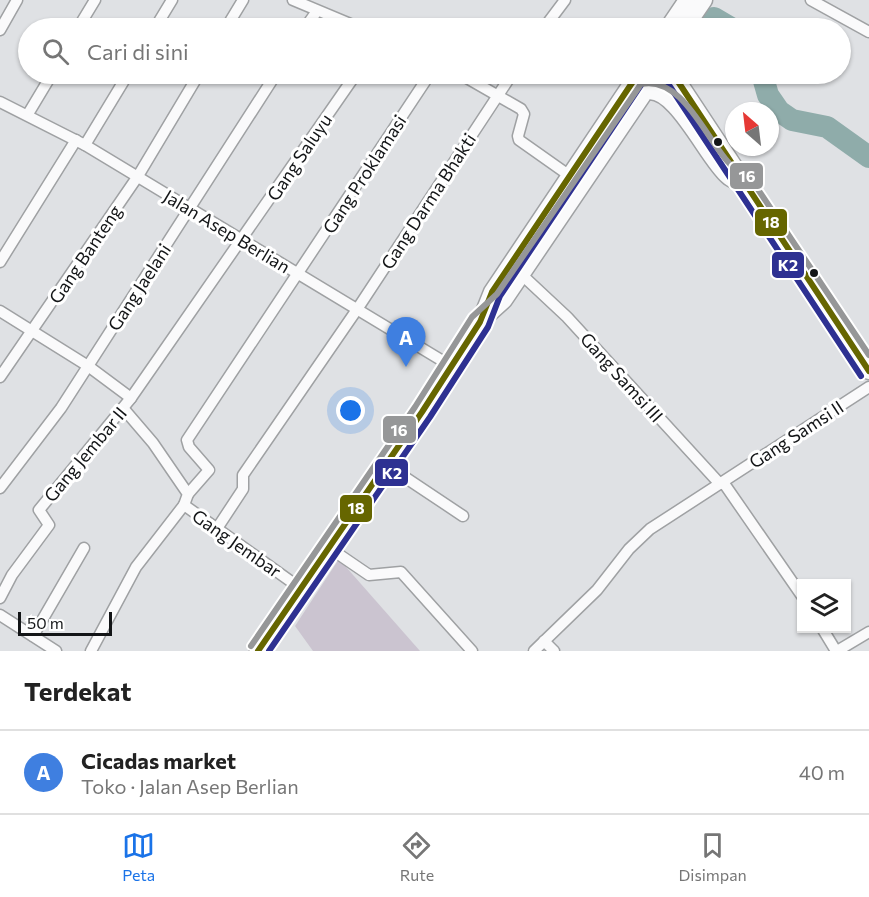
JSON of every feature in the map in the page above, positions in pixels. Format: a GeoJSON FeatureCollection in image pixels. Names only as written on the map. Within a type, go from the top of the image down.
{"type":"FeatureCollection","features":[{"type":"Feature","properties":{"kind":"main road"},"geometry":{"type":"LineString","coordinates":[[675,18],[687,0]]}},
{"type":"Feature","properties":{"kind":"main road"},"geometry":{"type":"LineString","coordinates":[[692,18],[704,0]]}},
{"type":"Feature","properties":{"kind":"main road"},"geometry":{"type":"LineString","coordinates":[[264,648],[300,588],[480,322],[492,292],[631,84]]}},
{"type":"Feature","properties":{"kind":"main road"},"geometry":{"type":"LineString","coordinates":[[680,84],[730,157],[744,185],[864,357],[869,371]]}},
{"type":"Feature","properties":{"kind":"main road"},"geometry":{"type":"LineString","coordinates":[[480,322],[504,300],[636,100],[645,92],[659,93],[674,104],[728,176],[744,185]]}},
{"type":"Feature","properties":{"kind":"street"},"geometry":{"type":"LineString","coordinates":[[0,30],[17,0]]}},
{"type":"Feature","properties":{"kind":"street"},"geometry":{"type":"LineString","coordinates":[[84,18],[95,0]]}},
{"type":"Feature","properties":{"kind":"street"},"geometry":{"type":"LineString","coordinates":[[161,18],[172,0]]}},
{"type":"Feature","properties":{"kind":"street"},"geometry":{"type":"LineString","coordinates":[[232,18],[243,0]]}},
{"type":"Feature","properties":{"kind":"street"},"geometry":{"type":"LineString","coordinates":[[293,0],[335,18]]}},
{"type":"Feature","properties":{"kind":"street"},"geometry":{"type":"LineString","coordinates":[[552,18],[565,0]]}},
{"type":"Feature","properties":{"kind":"street"},"geometry":{"type":"LineString","coordinates":[[811,0],[844,18]]}},
{"type":"Feature","properties":{"kind":"street"},"geometry":{"type":"LineString","coordinates":[[312,18],[317,11]]}},
{"type":"Feature","properties":{"kind":"street"},"geometry":{"type":"LineString","coordinates":[[851,22],[869,32]]}},
{"type":"Feature","properties":{"kind":"street"},"geometry":{"type":"LineString","coordinates":[[28,114],[46,84]]}},
{"type":"Feature","properties":{"kind":"street"},"geometry":{"type":"LineString","coordinates":[[0,262],[121,84]]}},
{"type":"Feature","properties":{"kind":"street","name":"Gang Banteng"},"geometry":{"type":"LineString","coordinates":[[0,377],[138,176],[193,84]]}},
{"type":"Feature","properties":{"kind":"street","name":"Gang Jaelani"},"geometry":{"type":"LineString","coordinates":[[0,488],[42,434],[88,366],[269,84]]}},
{"type":"Feature","properties":{"kind":"street","name":"Gang Saluyu"},"geometry":{"type":"LineString","coordinates":[[131,398],[349,84]]}},
{"type":"Feature","properties":{"kind":"street","name":"Gang Proklamasi"},"geometry":{"type":"LineString","coordinates":[[186,500],[209,470],[189,447],[187,441],[423,84]]}},
{"type":"Feature","properties":{"kind":"street"},"geometry":{"type":"LineString","coordinates":[[479,84],[523,111],[519,140],[570,177]]}},
{"type":"Feature","properties":{"kind":"street","name":"Gang Darma Bhakti"},"geometry":{"type":"LineString","coordinates":[[216,530],[243,489],[243,475],[358,308],[505,84]]}},
{"type":"Feature","properties":{"kind":"street","name":"Jalan Asep Berlian"},"geometry":{"type":"LineString","coordinates":[[0,102],[80,142],[451,366]]}},
{"type":"Feature","properties":{"kind":"street","name":"Gang Samsi III"},"geometry":{"type":"LineString","coordinates":[[521,274],[567,317],[718,481],[797,590]]}},
{"type":"Feature","properties":{"kind":"street"},"geometry":{"type":"LineString","coordinates":[[0,311],[88,366],[131,398]]}},
{"type":"Feature","properties":{"kind":"street","name":"Gang Samsi II"},"geometry":{"type":"LineString","coordinates":[[534,651],[597,590],[629,549],[650,529],[718,481],[869,387]]}},
{"type":"Feature","properties":{"kind":"street","name":"Gang Jembar II"},"geometry":{"type":"LineString","coordinates":[[0,598],[12,575],[49,525],[39,510],[131,398]]}},
{"type":"Feature","properties":{"kind":"street","name":"Gang Jembar"},"geometry":{"type":"LineString","coordinates":[[123,408],[153,443],[186,500],[216,530],[300,588]]}},
{"type":"Feature","properties":{"kind":"street"},"geometry":{"type":"LineString","coordinates":[[385,464],[463,516]]}},
{"type":"Feature","properties":{"kind":"street"},"geometry":{"type":"LineString","coordinates":[[91,651],[136,567],[186,500]]}},
{"type":"Feature","properties":{"kind":"street"},"geometry":{"type":"LineString","coordinates":[[328,547],[369,575],[401,572],[472,651]]}},
{"type":"Feature","properties":{"kind":"street"},"geometry":{"type":"LineString","coordinates":[[33,636],[84,548]]}},
{"type":"Feature","properties":{"kind":"street"},"geometry":{"type":"LineString","coordinates":[[0,615],[56,651]]}},
{"type":"Feature","properties":{"kind":"street"},"geometry":{"type":"LineString","coordinates":[[825,633],[836,651],[867,638]]}},
{"type":"Feature","properties":{"kind":"street"},"geometry":{"type":"LineString","coordinates":[[544,641],[554,651]]}},
{"type":"Feature","properties":{"kind":"shaded area"},"geometry":{"type":"Polygon","coordinates":[[[339,559],[420,651],[313,651],[295,626],[339,559]]]}},
{"type":"Feature","properties":{"kind":"waterway"},"geometry":{"type":"LineString","coordinates":[[765,84],[768,95],[779,111],[792,120],[827,127],[869,157]]}},
{"type":"Feature","properties":{"kind":"transit line","name":"18"},"geometry":{"type":"LineString","coordinates":[[258,651],[422,412],[480,322],[492,292],[631,84]]}},
{"type":"Feature","properties":{"kind":"transit line","name":"16"},"geometry":{"type":"LineString","coordinates":[[251,646],[415,407],[472,317],[497,294],[641,84],[656,84],[669,89],[681,99],[731,166],[751,179],[869,355]]}},
{"type":"Feature","properties":{"kind":"transit line","name":"K2"},"geometry":{"type":"LineString","coordinates":[[269,651],[430,417],[488,327],[500,296],[642,84]]}},
{"type":"Feature","properties":{"kind":"transit line","name":"K2"},"geometry":{"type":"LineString","coordinates":[[668,84],[861,376]]}},
{"type":"Feature","properties":{"kind":"transit line","name":"18"},"geometry":{"type":"LineString","coordinates":[[680,84],[869,371]]}},
{"type":"Feature","properties":{"kind":"place","name":"Cicadas market"},"geometry":{"type":"Point","coordinates":[406,367]}}]}
